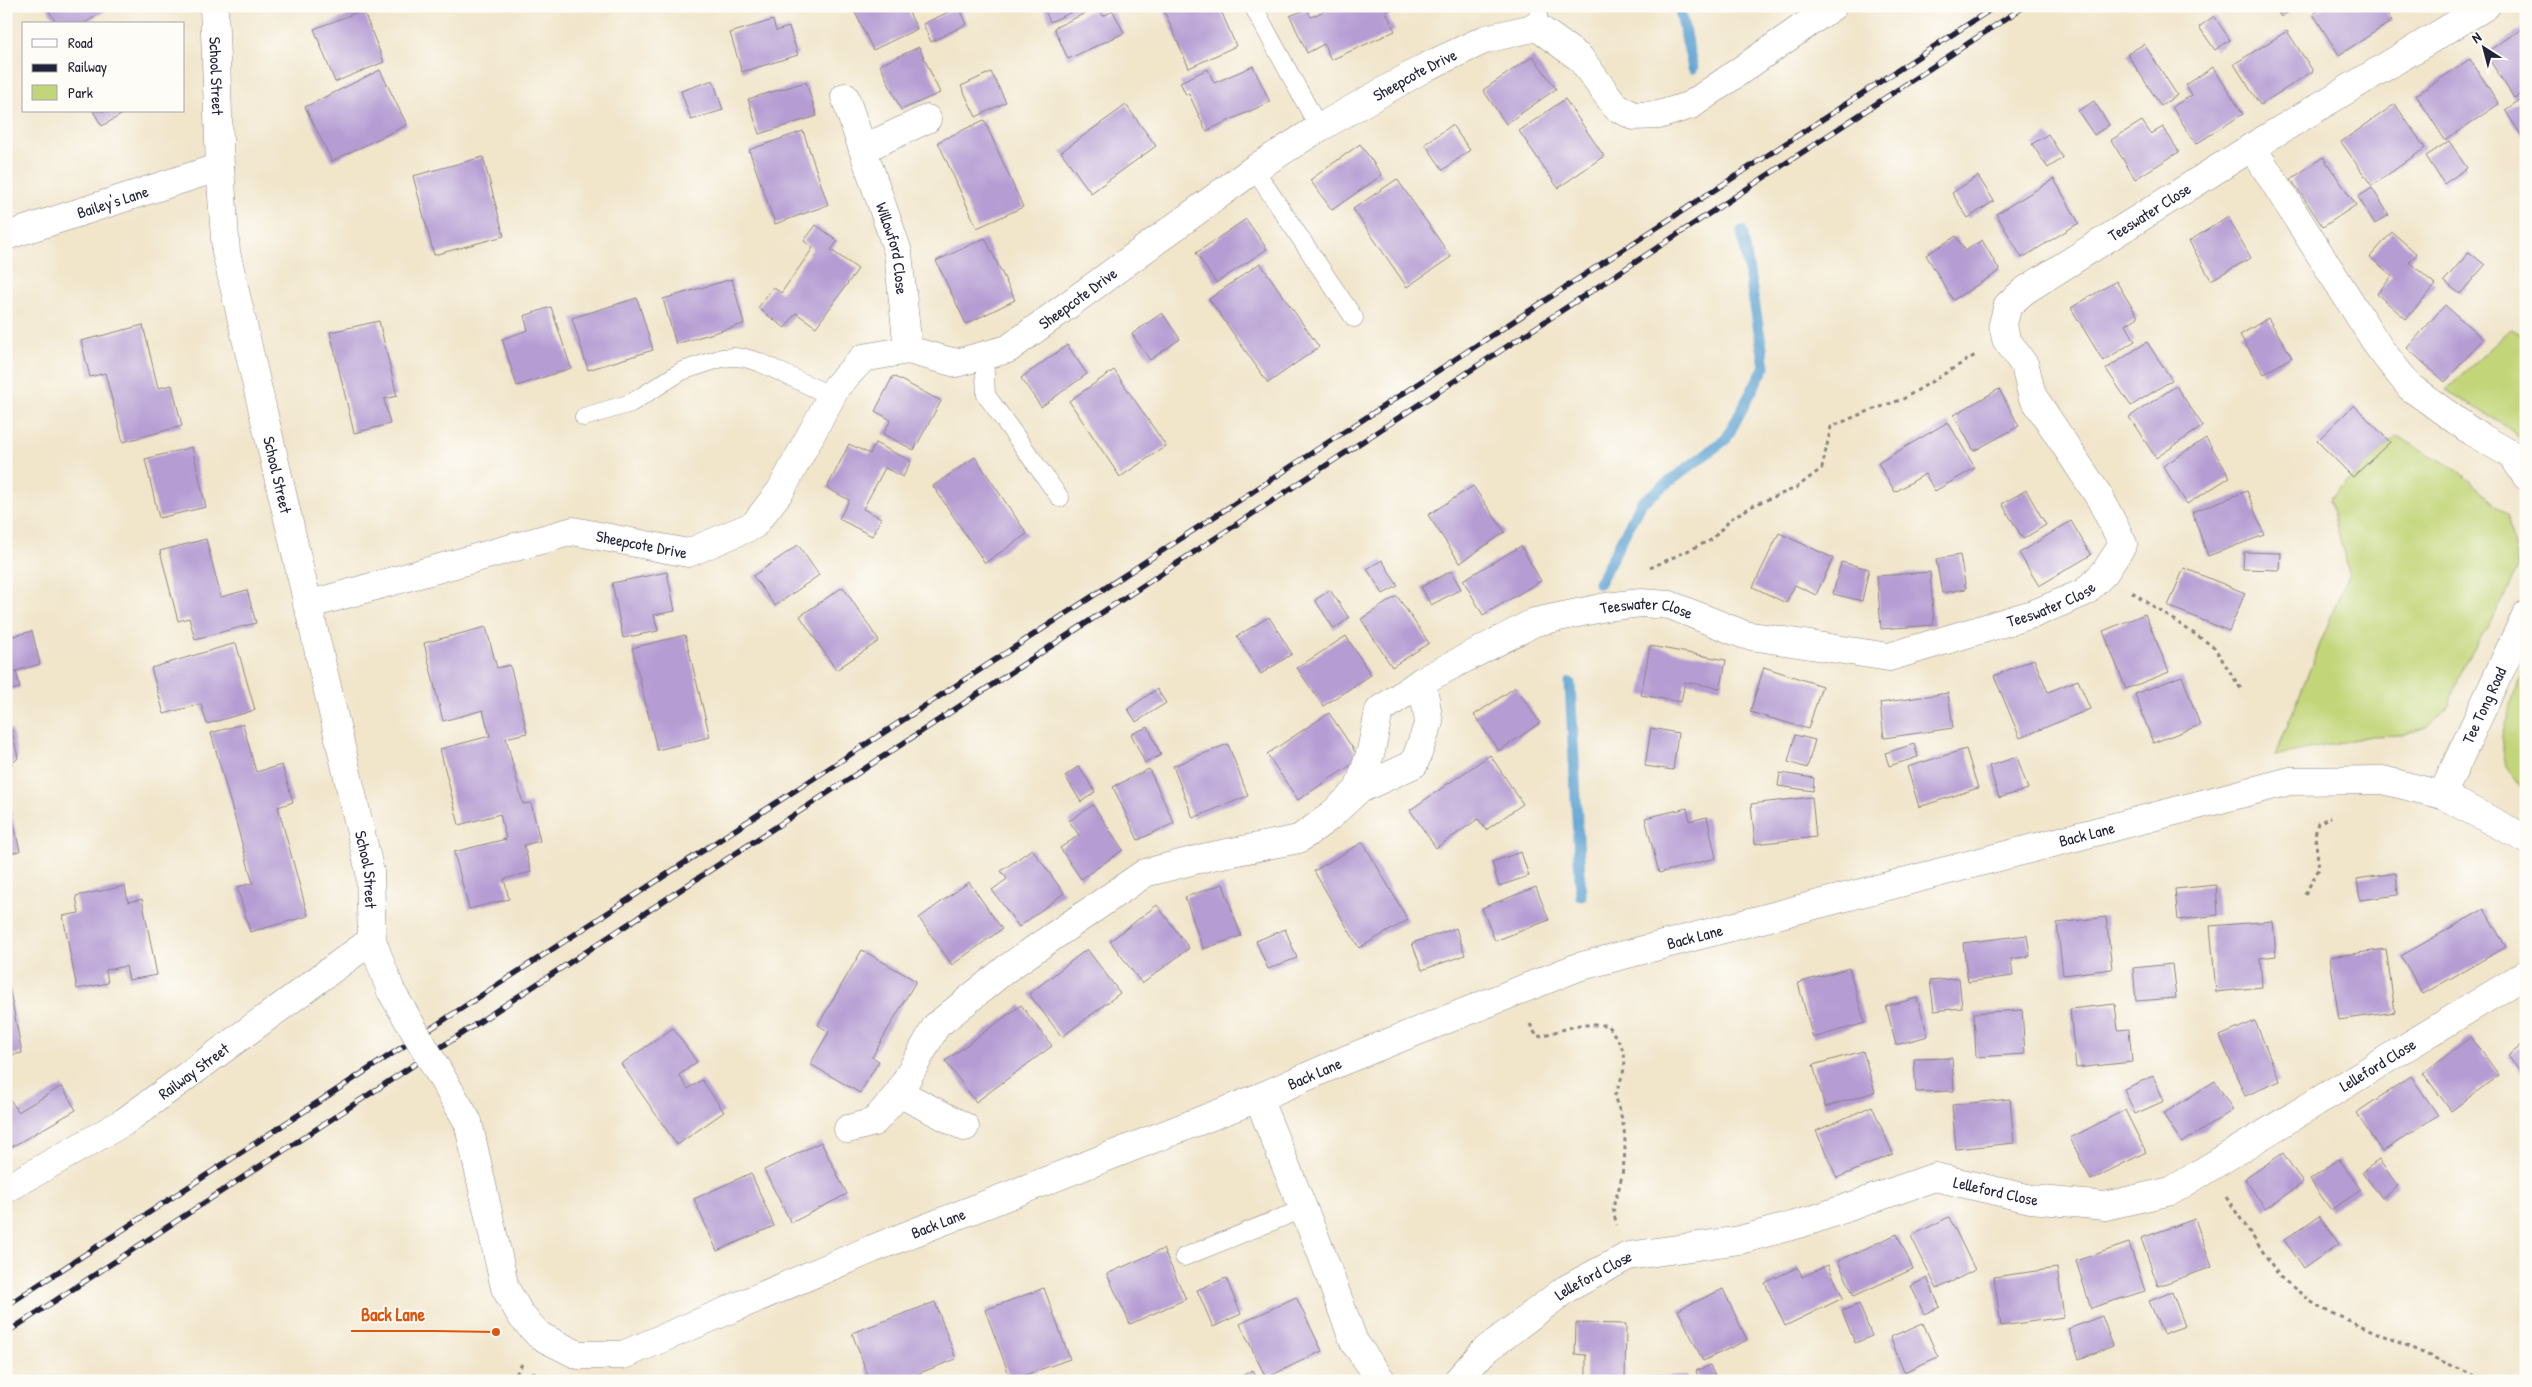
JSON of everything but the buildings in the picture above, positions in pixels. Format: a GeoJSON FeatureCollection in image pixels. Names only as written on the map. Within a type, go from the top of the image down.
{"type":"FeatureCollection","features":[{"type":"Feature","properties":{"kind":"street","name":"School Street"},"geometry":{"type":"LineString","coordinates":[[214,6],[220,167],[226,252],[370,872],[372,940]]}},
{"type":"Feature","properties":{"kind":"street","name":"Sheepcote Drive"},"geometry":{"type":"LineString","coordinates":[[307,605],[573,532],[688,553],[754,525],[781,490],[837,386],[863,358],[908,350],[956,362],[1008,349],[1254,169],[1319,128],[1426,67],[1538,17],[1580,58],[1616,107],[1634,116],[1658,115],[1691,105],[1833,6]]}},
{"type":"Feature","properties":{"kind":"street","name":"Teeswater Close"},"geometry":{"type":"LineString","coordinates":[[1358,790],[1371,751],[1379,711],[1422,681],[1535,622],[1606,607],[1641,603],[1670,605],[1745,635],[1889,656],[2036,613],[2085,592],[2105,572],[2123,544],[2100,498],[2032,395],[2025,366],[2006,339],[2003,324],[2008,305],[2024,291],[2252,148],[2486,6]]}},
{"type":"Feature","properties":{"kind":"street","name":"Willowford Close"},"geometry":{"type":"LineString","coordinates":[[845,97],[898,252],[908,350]]}},
{"type":"Feature","properties":{"kind":"street"},"geometry":{"type":"LineString","coordinates":[[863,149],[927,119]]}},
{"type":"Feature","properties":{"kind":"street"},"geometry":{"type":"LineString","coordinates":[[2252,148],[2380,348],[2410,387],[2472,432],[2512,455],[2526,476]]}},
{"type":"Feature","properties":{"kind":"street","name":"Bailey's Lane"},"geometry":{"type":"LineString","coordinates":[[6,236],[220,167]]}},
{"type":"Feature","properties":{"kind":"street","name":"Tee Tong Road"},"geometry":{"type":"LineString","coordinates":[[2442,796],[2526,615]]}},
{"type":"Feature","properties":{"kind":"street"},"geometry":{"type":"LineString","coordinates":[[848,1129],[874,1122],[899,1093],[936,1026],[1006,969],[1145,873],[1206,856],[1299,839],[1328,818],[1358,790],[1414,764],[1429,722],[1422,681]]}},
{"type":"Feature","properties":{"kind":"street","name":"Back Lane"},"geometry":{"type":"LineString","coordinates":[[372,940],[390,991],[468,1122],[505,1288],[522,1317],[540,1336],[578,1355],[623,1355],[872,1249],[1258,1098],[1345,1060],[1578,967],[2290,780],[2383,780],[2442,796],[2526,839]]}},
{"type":"Feature","properties":{"kind":"street","name":"Railway Street"},"geometry":{"type":"LineString","coordinates":[[6,1189],[124,1122],[372,940]]}},
{"type":"Feature","properties":{"kind":"street","name":"Lelleford Close"},"geometry":{"type":"LineString","coordinates":[[1457,1381],[1483,1352],[1566,1289],[1628,1256],[1740,1240],[1809,1221],[1935,1177],[2031,1199],[2105,1206],[2171,1192],[2526,974]]}},
{"type":"Feature","properties":{"kind":"street"},"geometry":{"type":"LineString","coordinates":[[899,1093],[965,1127]]}},
{"type":"Feature","properties":{"kind":"street"},"geometry":{"type":"LineString","coordinates":[[1258,1098],[1303,1208],[1354,1342],[1382,1381]]}},
{"type":"Feature","properties":{"kind":"lane"},"geometry":{"type":"LineString","coordinates":[[1253,6],[1319,128]]}},
{"type":"Feature","properties":{"kind":"lane"},"geometry":{"type":"LineString","coordinates":[[1254,169],[1354,318]]}},
{"type":"Feature","properties":{"kind":"lane"},"geometry":{"type":"LineString","coordinates":[[984,355],[986,395],[1060,498]]}},
{"type":"Feature","properties":{"kind":"lane"},"geometry":{"type":"LineString","coordinates":[[584,417],[630,403],[682,371],[722,358],[745,358],[759,362],[831,396]]}},
{"type":"Feature","properties":{"kind":"lane"},"geometry":{"type":"LineString","coordinates":[[1184,1257],[1303,1208]]}},
{"type":"Feature","properties":{"kind":"path"},"geometry":{"type":"LineString","coordinates":[[1641,603],[1649,568],[1711,540],[1732,518],[1756,504],[1796,488],[1822,468],[1831,427],[1903,399],[1957,364],[2006,339]]}},
{"type":"Feature","properties":{"kind":"path"},"geometry":{"type":"LineString","coordinates":[[2105,572],[2214,647],[2241,689]]}},
{"type":"Feature","properties":{"kind":"path"},"geometry":{"type":"LineString","coordinates":[[2305,894],[2319,869],[2315,835]]}},
{"type":"Feature","properties":{"kind":"path"},"geometry":{"type":"LineString","coordinates":[[1529,1023],[1537,1037],[1579,1025],[1607,1025],[1619,1041],[1626,1062],[1614,1097],[1622,1112],[1626,1131],[1621,1177],[1612,1208],[1628,1256]]}},
{"type":"Feature","properties":{"kind":"path"},"geometry":{"type":"LineString","coordinates":[[2207,1169],[2280,1277],[2318,1307],[2487,1381]]}},
{"type":"Feature","properties":{"kind":"green space"},"geometry":{"type":"Polygon","coordinates":[[[2511,329],[2526,338],[2526,446],[2512,430],[2446,390],[2511,329]]]}},
{"type":"Feature","properties":{"kind":"green space"},"geometry":{"type":"Polygon","coordinates":[[[2397,436],[2456,469],[2507,515],[2518,567],[2502,602],[2464,666],[2448,707],[2428,727],[2402,735],[2371,736],[2275,756],[2349,572],[2329,499],[2397,436]]]}},
{"type":"Feature","properties":{"kind":"green space"},"geometry":{"type":"Polygon","coordinates":[[[2526,660],[2526,794],[2506,767],[2501,737],[2526,660]]]}},
{"type":"Feature","properties":{"kind":"waterway"},"geometry":{"type":"LineString","coordinates":[[1679,6],[1693,68]]}},
{"type":"Feature","properties":{"kind":"waterway"},"geometry":{"type":"LineString","coordinates":[[1599,583],[1641,503],[1726,439],[1765,366],[1742,231]]}},
{"type":"Feature","properties":{"kind":"waterway"},"geometry":{"type":"LineString","coordinates":[[1570,683],[1581,896]]}},
{"type":"Feature","properties":{"kind":"railway"},"geometry":{"type":"LineString","coordinates":[[6,1306],[1996,6]]}},
{"type":"Feature","properties":{"kind":"railway"},"geometry":{"type":"LineString","coordinates":[[6,1333],[2025,6]]}},
{"type":"Feature","properties":{"kind":"place","name":"Back Lane"},"geometry":{"type":"Point","coordinates":[496,1332]}}]}
